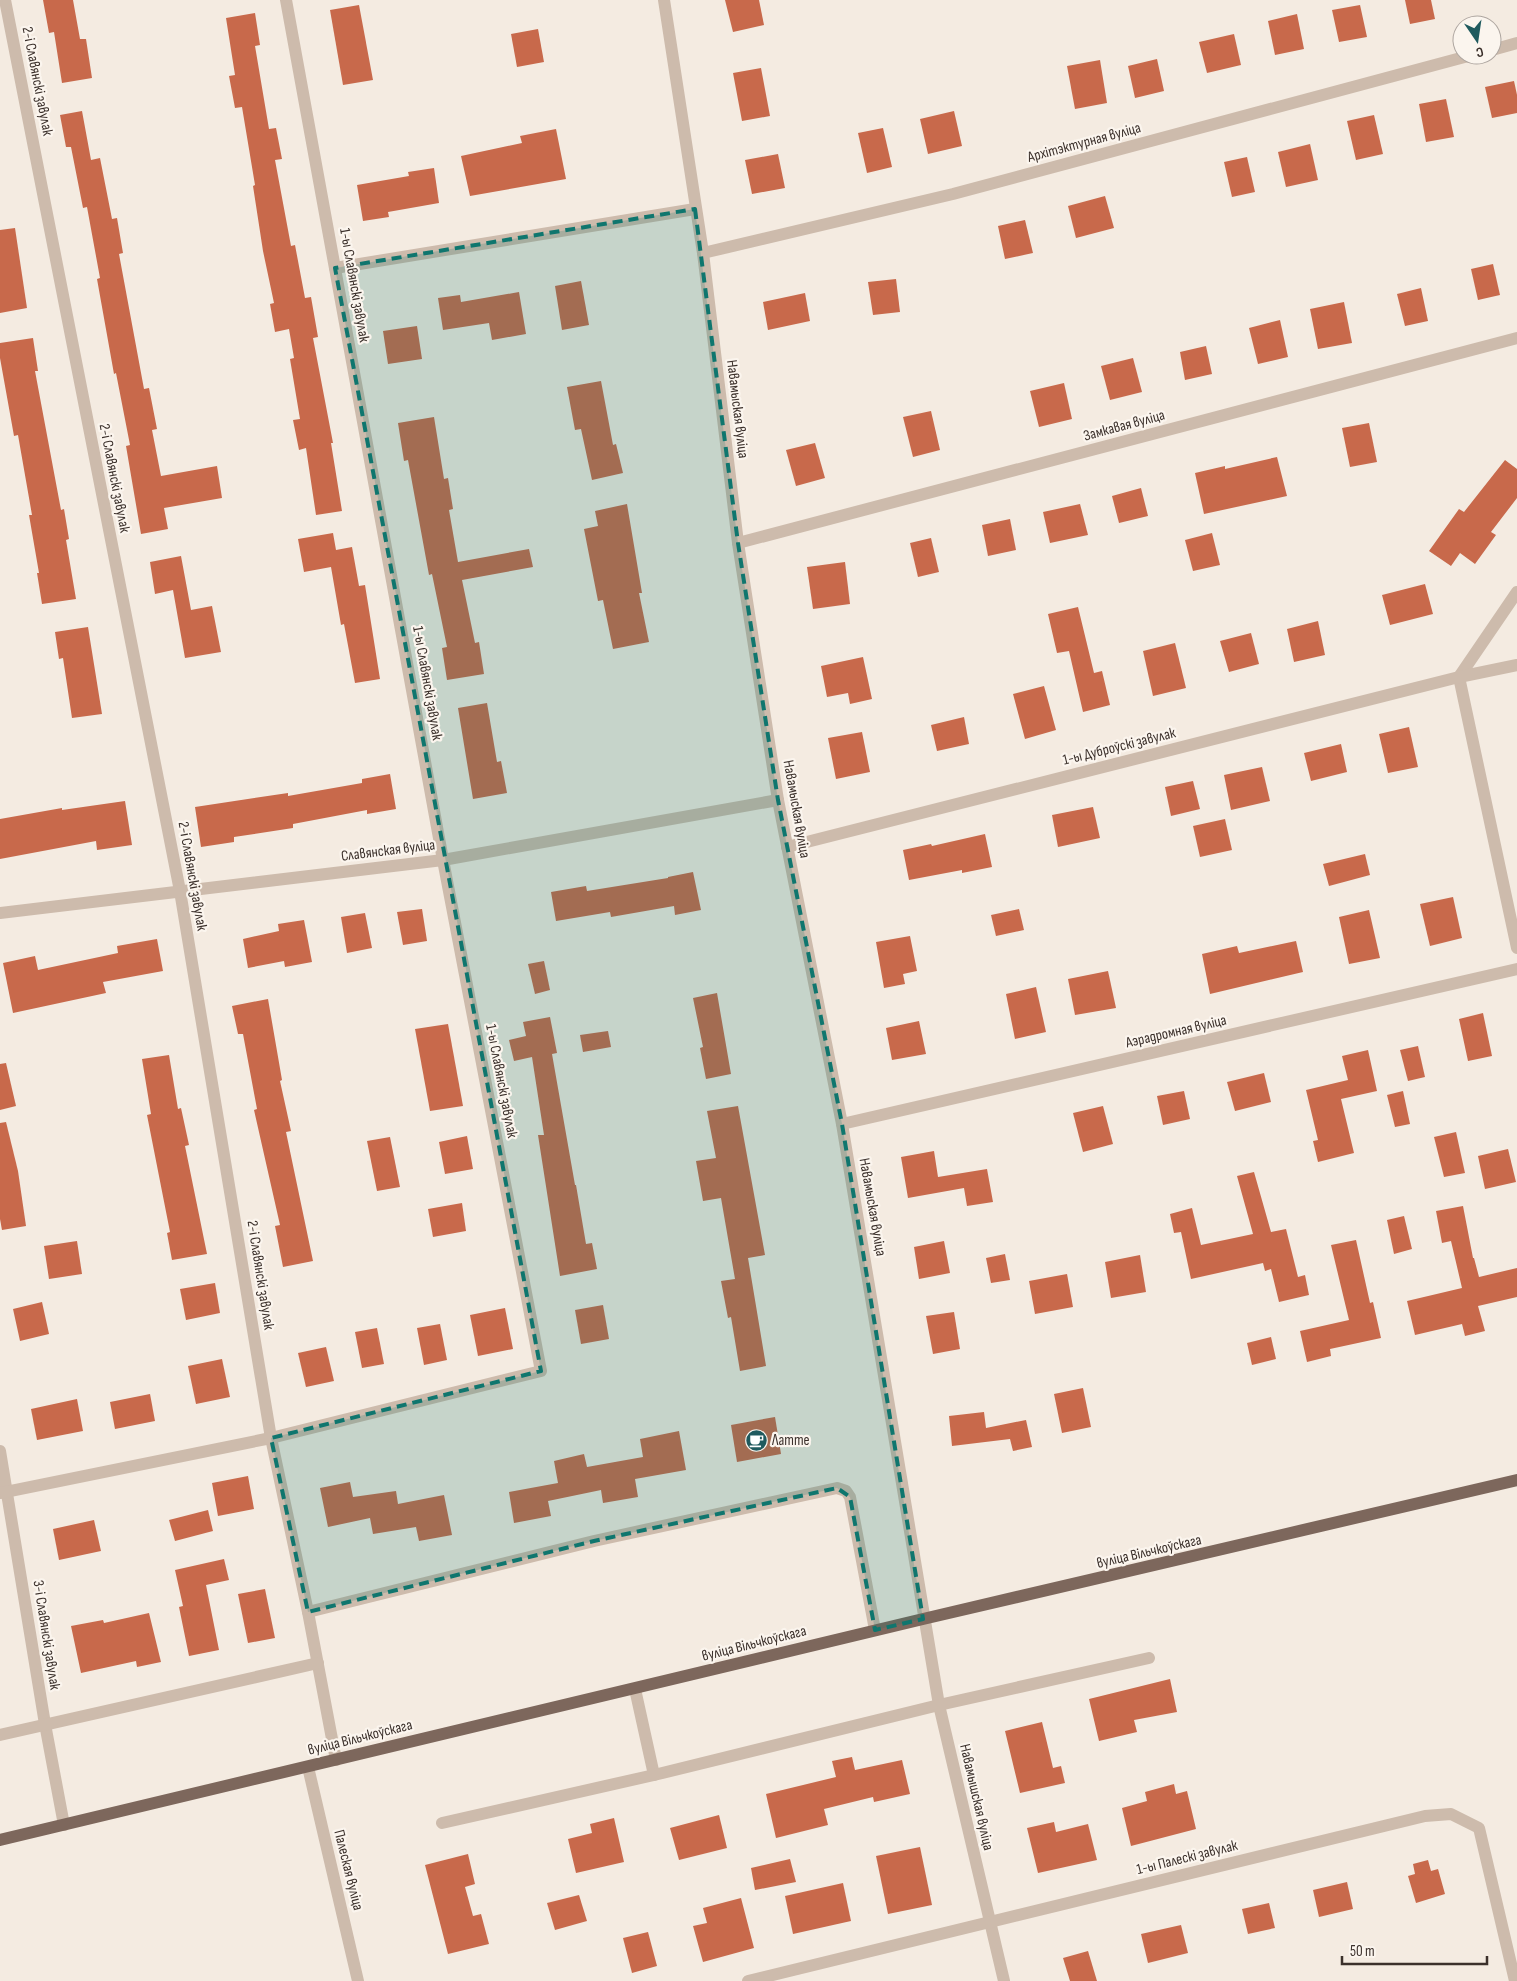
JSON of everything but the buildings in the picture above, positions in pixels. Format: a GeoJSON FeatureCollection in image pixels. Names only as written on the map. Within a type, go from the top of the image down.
{"type":"FeatureCollection","features":[{"type":"Feature","properties":{"kind":"main road","name":"вуліца Вільчкоўскага"},"geometry":{"type":"LineString","coordinates":[[0,1840],[635,1689],[874,1630],[1517,1480]]}},
{"type":"Feature","properties":{"kind":"street","name":"2-і Славянскі завулак"},"geometry":{"type":"LineString","coordinates":[[5,0],[180,891],[271,1438],[308,1612],[336,1760]]}},
{"type":"Feature","properties":{"kind":"street","name":"1-ы Славянскі завулак"},"geometry":{"type":"LineString","coordinates":[[271,1438],[541,1371],[443,860],[286,0]]}},
{"type":"Feature","properties":{"kind":"street","name":"Навамыская вуліца"},"geometry":{"type":"LineString","coordinates":[[664,0],[702,253],[738,543],[778,800],[842,1124],[924,1619]]}},
{"type":"Feature","properties":{"kind":"street"},"geometry":{"type":"LineString","coordinates":[[1502,47],[1517,43]]}},
{"type":"Feature","properties":{"kind":"street","name":"Архітэктурная вуліца"},"geometry":{"type":"LineString","coordinates":[[702,253],[953,194],[1452,60]]}},
{"type":"Feature","properties":{"kind":"street"},"geometry":{"type":"LineString","coordinates":[[335,268],[695,209]]}},
{"type":"Feature","properties":{"kind":"street","name":"Замкавая вуліца"},"geometry":{"type":"LineString","coordinates":[[738,543],[1517,338]]}},
{"type":"Feature","properties":{"kind":"street"},"geometry":{"type":"LineString","coordinates":[[1517,592],[1459,677],[1517,948]]}},
{"type":"Feature","properties":{"kind":"street","name":"1-ы Дуброўскі завулак"},"geometry":{"type":"LineString","coordinates":[[786,847],[1459,677],[1517,665]]}},
{"type":"Feature","properties":{"kind":"street","name":"Славянская вуліца"},"geometry":{"type":"LineString","coordinates":[[0,913],[443,860],[778,800]]}},
{"type":"Feature","properties":{"kind":"street","name":"Аэрадромная вуліца"},"geometry":{"type":"LineString","coordinates":[[842,1124],[1517,969]]}},
{"type":"Feature","properties":{"kind":"street"},"geometry":{"type":"LineString","coordinates":[[4,1492],[271,1438]]}},
{"type":"Feature","properties":{"kind":"street","name":"3-і Славянскі завулак"},"geometry":{"type":"LineString","coordinates":[[0,1451],[4,1492],[64,1825]]}},
{"type":"Feature","properties":{"kind":"street"},"geometry":{"type":"LineString","coordinates":[[308,1612],[594,1541],[836,1488],[846,1491],[850,1497],[874,1630]]}},
{"type":"Feature","properties":{"kind":"street","name":"Навамышская вуліца"},"geometry":{"type":"LineString","coordinates":[[924,1619],[939,1705],[1004,1981]]}},
{"type":"Feature","properties":{"kind":"street"},"geometry":{"type":"LineString","coordinates":[[442,1823],[654,1775],[939,1705],[1148,1658]]}},
{"type":"Feature","properties":{"kind":"street"},"geometry":{"type":"LineString","coordinates":[[0,1735],[318,1663]]}},
{"type":"Feature","properties":{"kind":"street"},"geometry":{"type":"LineString","coordinates":[[635,1689],[654,1775]]}},
{"type":"Feature","properties":{"kind":"street","name":"Палеская вуліца"},"geometry":{"type":"LineString","coordinates":[[308,1766],[358,1981]]}},
{"type":"Feature","properties":{"kind":"street","name":"1-ы Палескі завулак"},"geometry":{"type":"LineString","coordinates":[[748,1981],[1425,1816],[1451,1814],[1479,1828],[1515,1981]]}},
{"type":"Feature","properties":{"kind":"highlighted area"},"geometry":{"type":"Polygon","coordinates":[[[695,209],[738,543],[778,800],[842,1124],[923,1619],[875,1630],[850,1497],[837,1488],[594,1541],[308,1612],[271,1438],[541,1371],[335,268],[695,209]]]}},
{"type":"Feature","properties":{"kind":"place","name":"Латте"},"geometry":{"type":"Point","coordinates":[756,1440]}}]}
